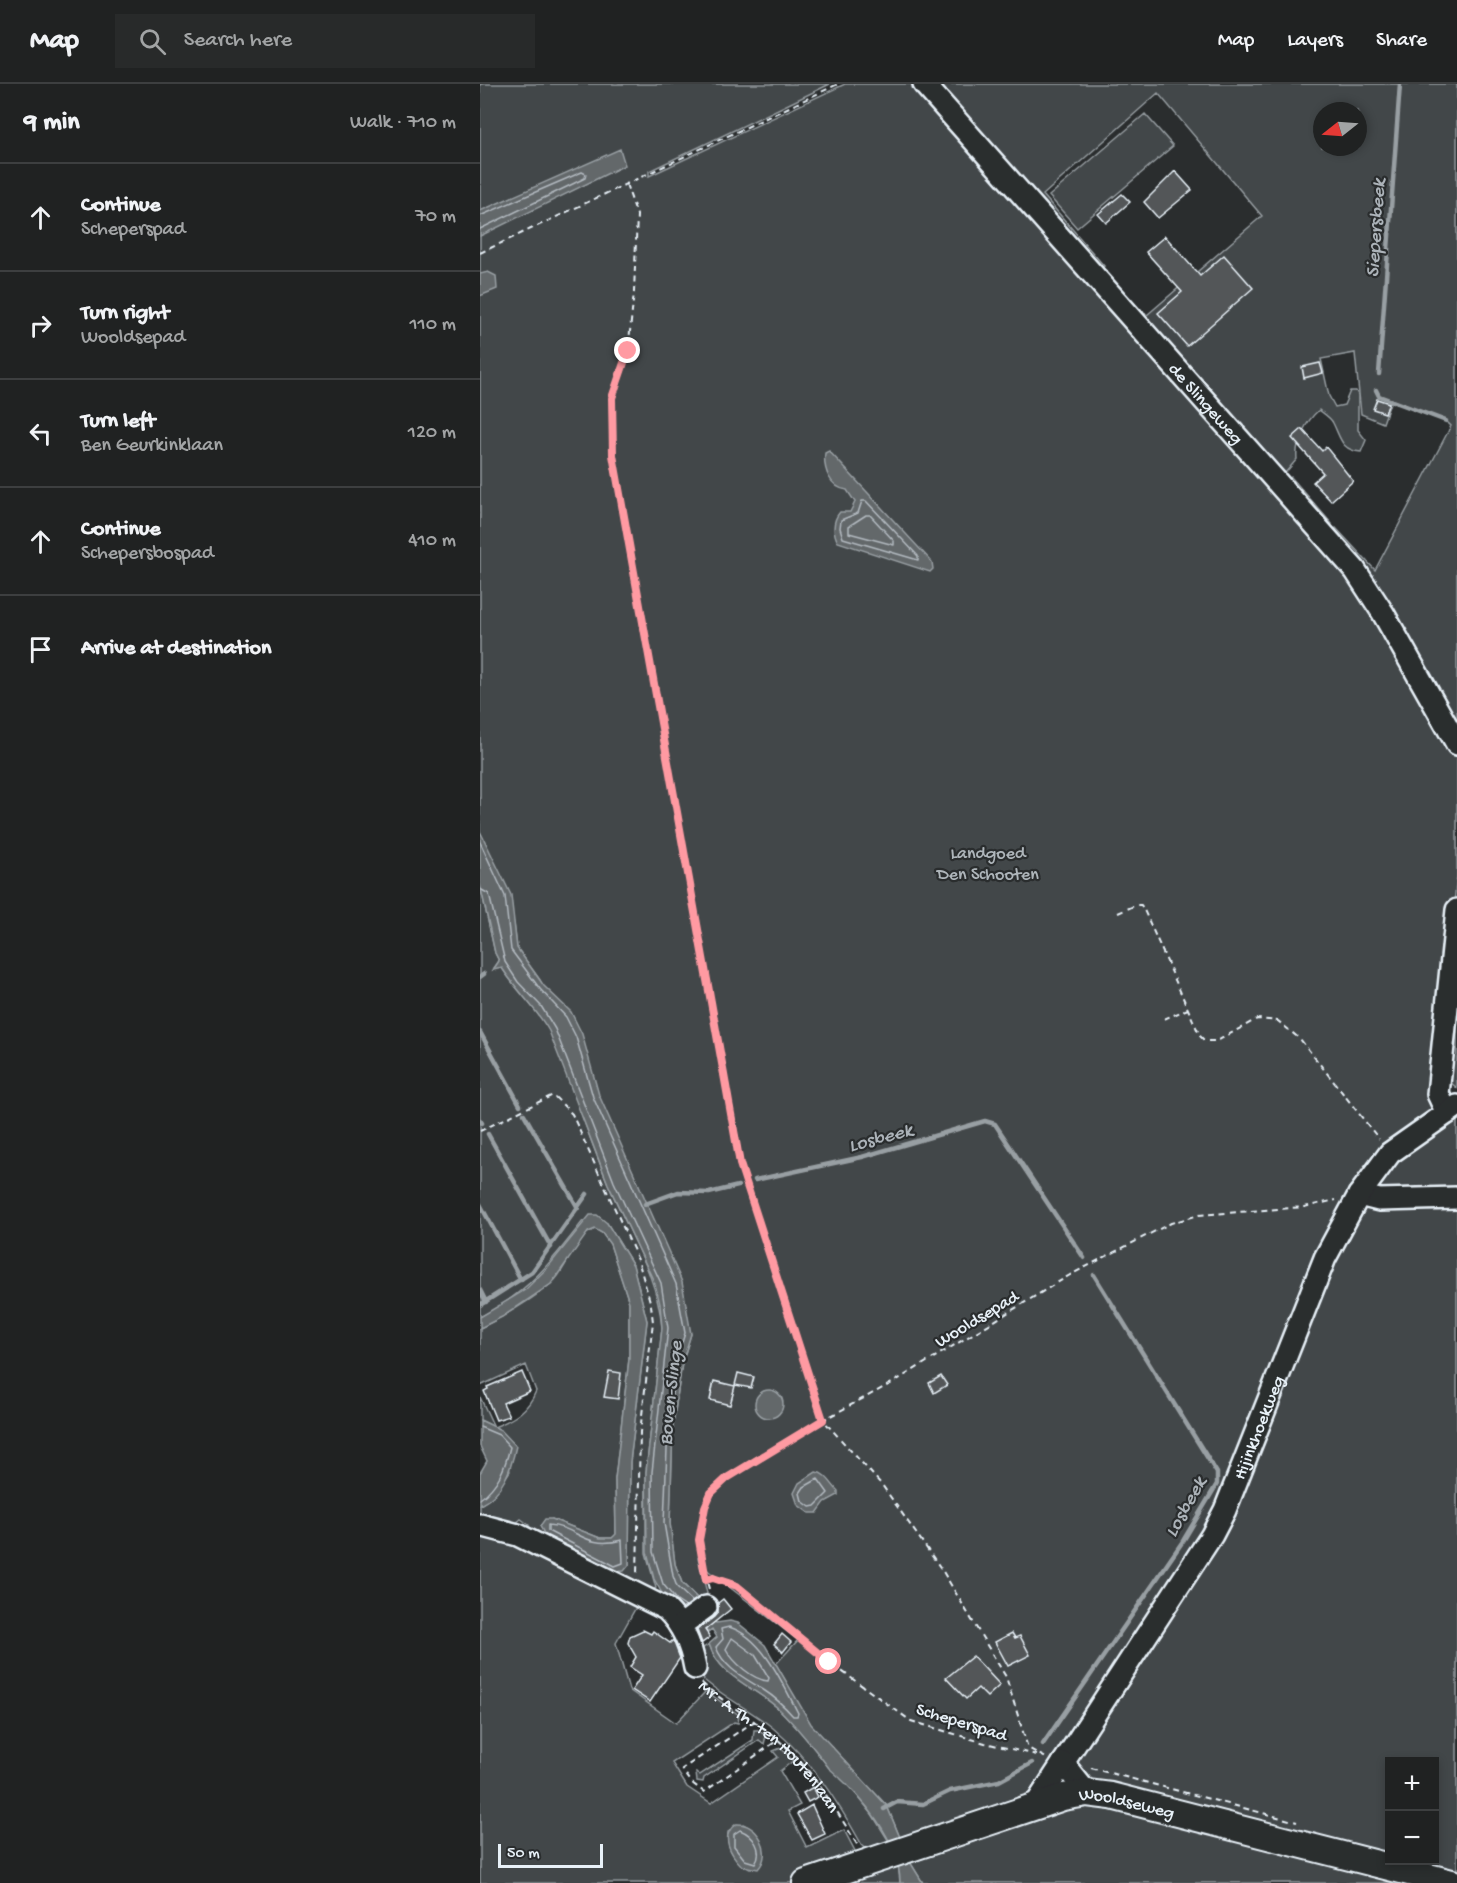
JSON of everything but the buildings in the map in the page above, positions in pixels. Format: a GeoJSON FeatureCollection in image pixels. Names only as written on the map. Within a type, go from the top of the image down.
{"type":"FeatureCollection","features":[{"type":"Feature","properties":{"kind":"main road","name":"Wooldseweg"},"geometry":{"type":"LineString","coordinates":[[806,1883],[1035,1806],[1087,1793],[1111,1796],[1452,1883]]}},
{"type":"Feature","properties":{"kind":"street","name":"de Slingeweg"},"geometry":{"type":"LineString","coordinates":[[924,84],[1355,570],[1383,613],[1457,744]]}},
{"type":"Feature","properties":{"kind":"street"},"geometry":{"type":"LineString","coordinates":[[1452,1109],[1438,1094],[1457,909]]}},
{"type":"Feature","properties":{"kind":"street","name":"Hijinkhoekweg"},"geometry":{"type":"LineString","coordinates":[[1035,1806],[1212,1535],[1225,1510],[1325,1258],[1359,1195],[1390,1153],[1452,1109]]}},
{"type":"Feature","properties":{"kind":"street"},"geometry":{"type":"LineString","coordinates":[[1359,1195],[1379,1200],[1457,1198]]}},
{"type":"Feature","properties":{"kind":"street","name":"Mr. A.Th. ten Houtenlaan"},"geometry":{"type":"LineString","coordinates":[[480,1525],[518,1534],[666,1609],[692,1617],[692,1650],[695,1668]]}},
{"type":"Feature","properties":{"kind":"street"},"geometry":{"type":"LineString","coordinates":[[1063,1763],[1087,1793]]}},
{"type":"Feature","properties":{"kind":"path"},"geometry":{"type":"LineString","coordinates":[[480,254],[838,84]]}},
{"type":"Feature","properties":{"kind":"path"},"geometry":{"type":"LineString","coordinates":[[626,184],[637,215],[634,292],[628,351],[612,398],[613,455],[745,1182],[823,1420],[882,1485],[942,1570],[1006,1677],[1028,1748],[1041,1755]]}},
{"type":"Feature","properties":{"kind":"path"},"geometry":{"type":"LineString","coordinates":[[1118,913],[1141,905],[1200,1036],[1210,1043],[1257,1019],[1278,1021],[1300,1039],[1390,1153]]}},
{"type":"Feature","properties":{"kind":"path"},"geometry":{"type":"LineString","coordinates":[[1164,1019],[1188,1009]]}},
{"type":"Feature","properties":{"kind":"path"},"geometry":{"type":"LineString","coordinates":[[480,1131],[553,1095],[572,1114],[638,1260],[648,1289],[653,1322],[640,1432],[639,1553],[635,1592]]}},
{"type":"Feature","properties":{"kind":"path","name":"Wooldsepad"},"geometry":{"type":"LineString","coordinates":[[706,1580],[699,1540],[705,1507],[711,1493],[727,1478],[823,1420],[892,1383],[1070,1275],[1171,1223],[1199,1215],[1304,1207],[1359,1195]]}},
{"type":"Feature","properties":{"kind":"path","name":"Scheperspad"},"geometry":{"type":"LineString","coordinates":[[706,1580],[713,1578],[737,1586],[829,1662],[911,1721],[985,1743],[1041,1755],[1055,1764],[1063,1763]]}},
{"type":"Feature","properties":{"kind":"path","name":"Mr. A.Th. ten Houtenlaan"},"geometry":{"type":"LineString","coordinates":[[695,1668],[703,1684],[778,1740],[814,1778],[866,1862]]}},
{"type":"Feature","properties":{"kind":"path"},"geometry":{"type":"LineString","coordinates":[[755,1721],[682,1769],[692,1783],[704,1792],[778,1740]]}},
{"type":"Feature","properties":{"kind":"path","name":"Wooldseweg"},"geometry":{"type":"LineString","coordinates":[[1063,1763],[1077,1769],[1099,1769],[1300,1822]]}},
{"type":"Feature","properties":{"kind":"green space","name":"Landgoed Den Schooten"},"geometry":{"type":"Polygon","coordinates":[[[480,84],[830,84],[649,171],[649,176],[845,84],[919,84],[1352,572],[1457,751],[1457,875],[1433,1103],[1457,1095],[1457,1883],[923,1883],[910,1862],[887,1806],[810,1724],[776,1664],[798,1640],[706,1569],[698,1557],[707,1593],[703,1604],[682,1583],[675,1564],[670,1523],[673,1425],[682,1363],[691,1334],[638,1183],[540,980],[517,948],[514,923],[480,841],[480,84]]]}},
{"type":"Feature","properties":{"kind":"green space"},"geometry":{"type":"Polygon","coordinates":[[[928,84],[1457,84],[1457,738],[1331,537],[1336,528],[1375,570],[1451,426],[1446,421],[1391,400],[1383,423],[1361,414],[1355,353],[1321,359],[1329,396],[1335,407],[1344,405],[1350,391],[1356,391],[1358,430],[1366,440],[1361,452],[1349,449],[1342,443],[1331,419],[1319,410],[1302,432],[1297,459],[1280,479],[1141,318],[1143,311],[1147,315],[1262,216],[1158,93],[1043,195],[1104,266],[1097,269],[928,84]]]}},
{"type":"Feature","properties":{"kind":"green space"},"geometry":{"type":"Polygon","coordinates":[[[1145,114],[1173,146],[1077,228],[1049,196],[1145,114]]]}},
{"type":"Feature","properties":{"kind":"green space"},"geometry":{"type":"Polygon","coordinates":[[[1291,477],[1332,524],[1326,531],[1284,484],[1291,477]]]}},
{"type":"Feature","properties":{"kind":"green space"},"geometry":{"type":"Polygon","coordinates":[[[480,884],[495,953],[499,961],[494,968],[502,968],[550,1031],[609,1186],[642,1255],[655,1290],[662,1328],[646,1472],[646,1553],[656,1588],[649,1592],[529,1529],[529,1525],[521,1519],[515,1524],[480,1522],[480,1505],[492,1497],[510,1471],[501,1430],[494,1427],[520,1414],[536,1391],[526,1365],[480,1386],[480,1328],[517,1308],[552,1283],[581,1239],[595,1229],[602,1233],[610,1244],[629,1302],[629,1359],[615,1479],[616,1535],[612,1538],[600,1538],[552,1519],[540,1526],[545,1535],[629,1565],[630,1462],[647,1321],[633,1265],[607,1223],[583,1221],[538,1275],[511,1298],[480,1317],[480,884]]]}},
{"type":"Feature","properties":{"kind":"green space"},"geometry":{"type":"Polygon","coordinates":[[[1457,933],[1457,1088],[1449,1081],[1457,933]]]}},
{"type":"Feature","properties":{"kind":"green space"},"geometry":{"type":"Polygon","coordinates":[[[480,1397],[494,1427],[480,1420],[480,1397]]]}},
{"type":"Feature","properties":{"kind":"green space"},"geometry":{"type":"Polygon","coordinates":[[[480,1528],[640,1600],[616,1643],[629,1690],[676,1723],[706,1691],[739,1715],[738,1723],[734,1722],[672,1763],[687,1787],[711,1803],[778,1757],[773,1751],[781,1748],[793,1761],[780,1771],[800,1805],[788,1811],[807,1848],[844,1830],[856,1857],[793,1883],[480,1883],[480,1528]],[[743,1824],[728,1832],[728,1838],[733,1855],[750,1869],[764,1853],[757,1836],[743,1824]]]}},
{"type":"Feature","properties":{"kind":"green space"},"geometry":{"type":"Polygon","coordinates":[[[709,1644],[714,1656],[730,1674],[780,1710],[829,1768],[840,1774],[872,1814],[890,1843],[869,1851],[862,1845],[812,1768],[787,1740],[756,1715],[704,1680],[700,1673],[696,1653],[709,1644]]]}},
{"type":"Feature","properties":{"kind":"green space"},"geometry":{"type":"Polygon","coordinates":[[[754,1730],[766,1736],[764,1744],[759,1740],[704,1778],[703,1782],[697,1781],[696,1773],[700,1775],[753,1740],[754,1730]]]}},
{"type":"Feature","properties":{"kind":"green space"},"geometry":{"type":"Polygon","coordinates":[[[898,1861],[900,1883],[822,1883],[898,1861]]]}},
{"type":"Feature","properties":{"kind":"water"},"geometry":{"type":"Polygon","coordinates":[[[620,149],[625,165],[480,236],[480,211],[620,149]]]}},
{"type":"Feature","properties":{"kind":"water"},"geometry":{"type":"Polygon","coordinates":[[[488,272],[496,276],[497,289],[480,296],[480,274],[488,272]]]}},
{"type":"Feature","properties":{"kind":"water"},"geometry":{"type":"Polygon","coordinates":[[[829,451],[932,562],[933,569],[930,572],[838,542],[834,531],[836,519],[840,512],[850,512],[855,502],[847,490],[836,486],[829,477],[825,453],[829,451]]]}},
{"type":"Feature","properties":{"kind":"water","name":"Boven-Slinge"},"geometry":{"type":"Polygon","coordinates":[[[480,831],[511,895],[517,948],[544,986],[571,1012],[582,1034],[599,1095],[682,1282],[691,1334],[682,1363],[673,1425],[670,1523],[675,1564],[682,1583],[703,1604],[689,1615],[673,1606],[663,1595],[654,1579],[647,1552],[646,1472],[662,1328],[655,1284],[608,1184],[549,1031],[502,968],[493,970],[499,961],[495,953],[480,884],[480,831]]]}},
{"type":"Feature","properties":{"kind":"water"},"geometry":{"type":"Polygon","coordinates":[[[590,1215],[597,1215],[607,1223],[633,1265],[647,1321],[630,1462],[629,1565],[624,1571],[615,1572],[545,1535],[540,1526],[545,1519],[552,1519],[600,1538],[612,1538],[616,1534],[615,1479],[629,1359],[629,1302],[610,1244],[602,1233],[595,1229],[588,1232],[551,1284],[502,1317],[480,1328],[480,1317],[525,1290],[547,1268],[590,1215]]]}},
{"type":"Feature","properties":{"kind":"water"},"geometry":{"type":"Polygon","coordinates":[[[769,1390],[779,1394],[783,1404],[779,1414],[769,1418],[759,1414],[755,1404],[759,1394],[769,1390]]]}},
{"type":"Feature","properties":{"kind":"water"},"geometry":{"type":"Polygon","coordinates":[[[480,1420],[501,1430],[516,1446],[505,1480],[495,1494],[480,1505],[480,1473],[487,1461],[480,1446],[480,1420]]]}},
{"type":"Feature","properties":{"kind":"water"},"geometry":{"type":"Polygon","coordinates":[[[816,1472],[828,1479],[838,1491],[838,1495],[825,1502],[817,1513],[809,1513],[798,1505],[794,1493],[799,1483],[816,1472]]]}},
{"type":"Feature","properties":{"kind":"water"},"geometry":{"type":"Polygon","coordinates":[[[706,1612],[716,1623],[730,1621],[738,1623],[765,1645],[811,1724],[887,1806],[910,1862],[923,1883],[900,1883],[898,1867],[886,1834],[865,1805],[829,1768],[780,1710],[721,1665],[709,1644],[717,1637],[712,1629],[708,1632],[698,1618],[706,1612]]]}},
{"type":"Feature","properties":{"kind":"water"},"geometry":{"type":"Polygon","coordinates":[[[736,1824],[751,1828],[761,1839],[764,1855],[763,1862],[758,1869],[742,1866],[728,1845],[728,1834],[736,1824]]]}},
{"type":"Feature","properties":{"kind":"waterway","name":"Siepersbeek"},"geometry":{"type":"LineString","coordinates":[[1379,374],[1400,84]]}},
{"type":"Feature","properties":{"kind":"waterway","name":"Siepersbeek"},"geometry":{"type":"LineString","coordinates":[[1376,390],[1379,396],[1446,421]]}},
{"type":"Feature","properties":{"kind":"waterway"},"geometry":{"type":"LineString","coordinates":[[480,977],[484,974]]}},
{"type":"Feature","properties":{"kind":"waterway"},"geometry":{"type":"LineString","coordinates":[[480,1032],[520,1105]]}},
{"type":"Feature","properties":{"kind":"waterway"},"geometry":{"type":"LineString","coordinates":[[524,1114],[578,1208]]}},
{"type":"Feature","properties":{"kind":"waterway","name":"Losbeek"},"geometry":{"type":"LineString","coordinates":[[755,1180],[862,1157],[985,1121],[995,1124],[1084,1258]]}},
{"type":"Feature","properties":{"kind":"waterway"},"geometry":{"type":"LineString","coordinates":[[488,1134],[551,1247]]}},
{"type":"Feature","properties":{"kind":"waterway","name":"Losbeek"},"geometry":{"type":"LineString","coordinates":[[645,1204],[678,1192],[709,1193],[738,1186]]}},
{"type":"Feature","properties":{"kind":"waterway"},"geometry":{"type":"LineString","coordinates":[[480,1305],[532,1272],[587,1194]]}},
{"type":"Feature","properties":{"kind":"waterway"},"geometry":{"type":"LineString","coordinates":[[480,1204],[521,1280]]}},
{"type":"Feature","properties":{"kind":"waterway","name":"Losbeek"},"geometry":{"type":"LineString","coordinates":[[1043,1744],[1183,1541],[1217,1484],[1217,1473],[1094,1275]]}},
{"type":"Feature","properties":{"kind":"waterway"},"geometry":{"type":"LineString","coordinates":[[480,1290],[486,1302]]}},
{"type":"Feature","properties":{"kind":"waterway","name":"Losbeek"},"geometry":{"type":"LineString","coordinates":[[884,1809],[897,1802],[923,1804],[950,1791],[999,1781],[1032,1763]]}},
{"type":"Feature","properties":{"kind":"route"},"geometry":{"type":"LineString","coordinates":[[628,351],[612,398],[613,455],[740,1164],[823,1420],[718,1485],[711,1493],[705,1507],[699,1540],[700,1554],[706,1580],[713,1578],[737,1586],[829,1662]]}}]}
